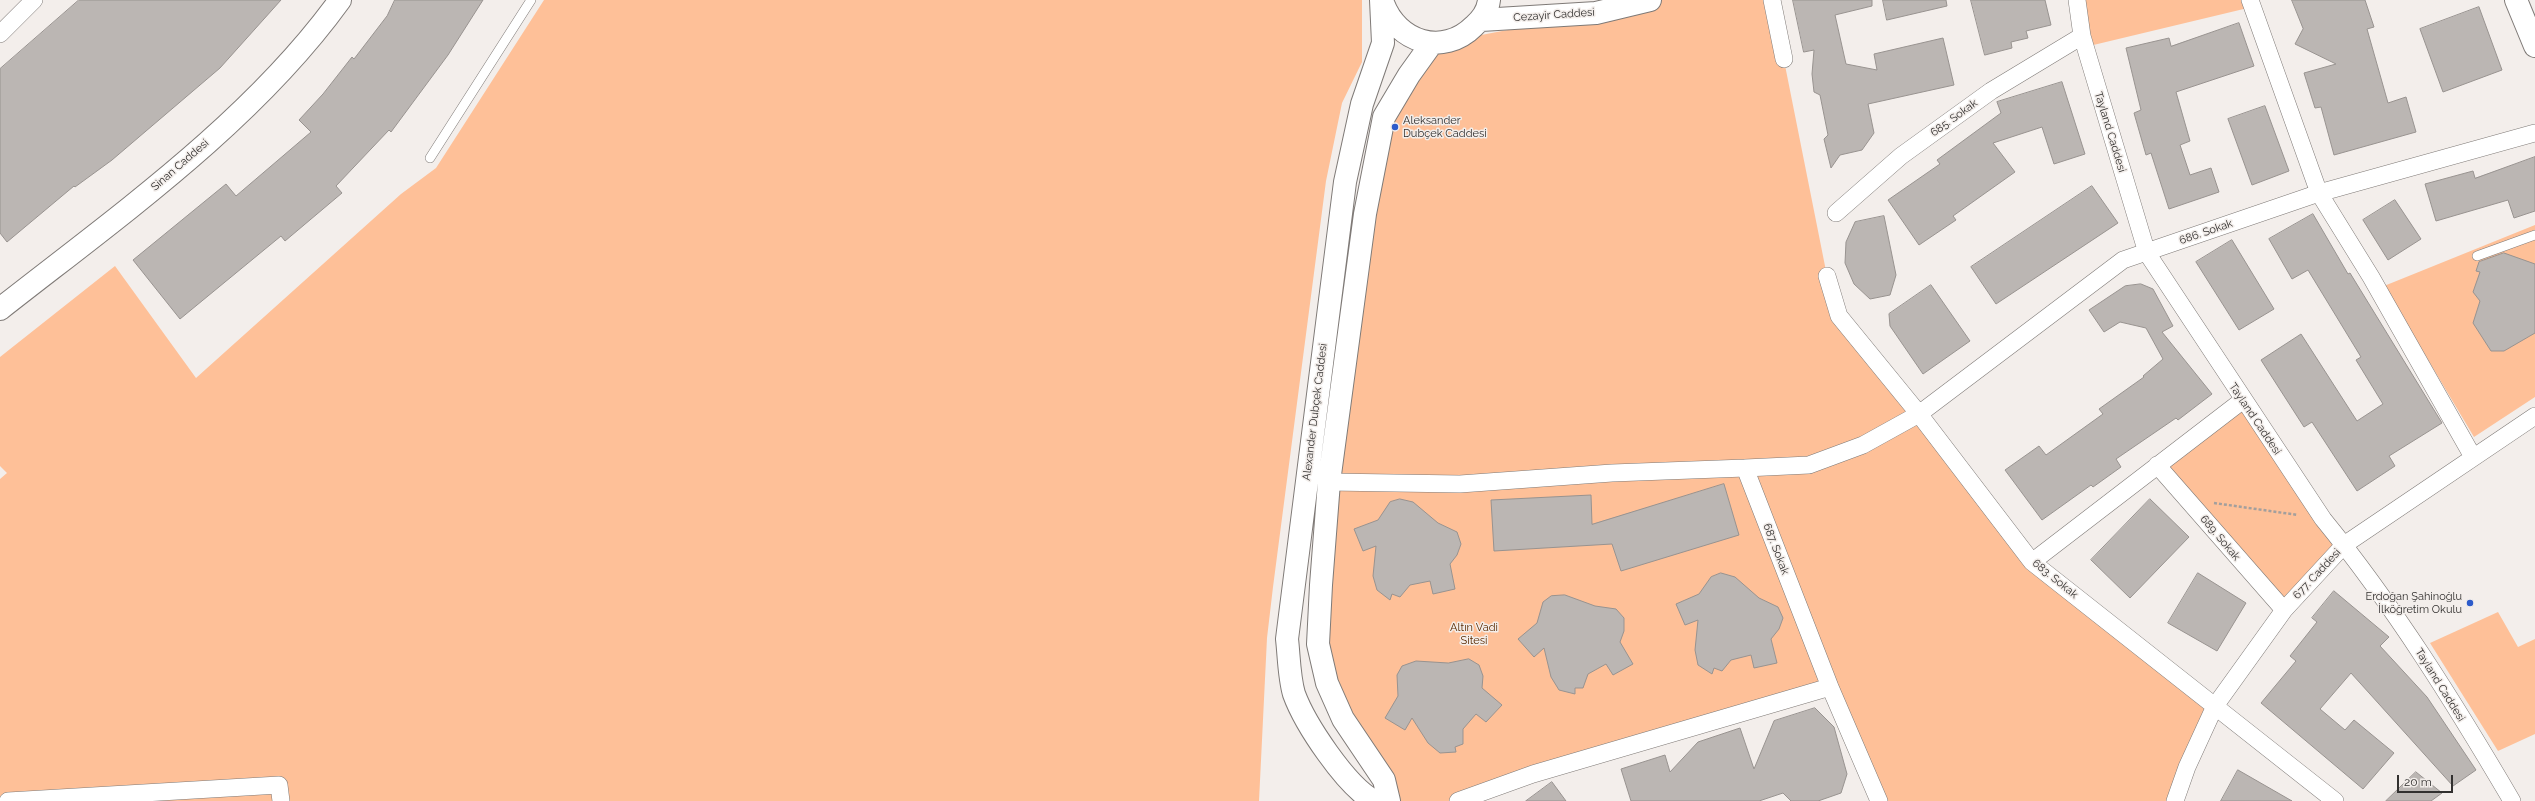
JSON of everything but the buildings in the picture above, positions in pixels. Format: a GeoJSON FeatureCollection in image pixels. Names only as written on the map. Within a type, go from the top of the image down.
{"type":"FeatureCollection","features":[{"type":"Feature","properties":{"kind":"main road","name":"Sinan Caddesi"},"geometry":{"type":"LineString","coordinates":[[0,309],[143,196],[242,110],[320,27],[340,0]]}},
{"type":"Feature","properties":{"kind":"main road"},"geometry":{"type":"LineString","coordinates":[[1382,0],[1388,16],[1399,30],[1415,39],[1432,43],[1451,40],[1467,33],[1480,20],[1489,0]]}},
{"type":"Feature","properties":{"kind":"main road","name":"Alexander Dubçek Caddesi"},"geometry":{"type":"LineString","coordinates":[[1374,801],[1366,796],[1339,767],[1317,736],[1294,693],[1287,639],[1345,182],[1362,104],[1383,43],[1382,0]]}},
{"type":"Feature","properties":{"kind":"main road","name":"Cezayir Caddesi"},"geometry":{"type":"LineString","coordinates":[[1480,20],[1596,13],[1650,0]]}},
{"type":"Feature","properties":{"kind":"main road"},"geometry":{"type":"LineString","coordinates":[[2516,0],[2535,46]]}},
{"type":"Feature","properties":{"kind":"main road","name":"Alexander Dubçek Caddesi"},"geometry":{"type":"LineString","coordinates":[[1389,801],[1384,780],[1343,719],[1327,683],[1318,644],[1329,482],[1365,214],[1384,116],[1432,43]]}},
{"type":"Feature","properties":{"kind":"street"},"geometry":{"type":"LineString","coordinates":[[0,34],[34,0]]}},
{"type":"Feature","properties":{"kind":"street"},"geometry":{"type":"LineString","coordinates":[[1772,0],[1784,59]]}},
{"type":"Feature","properties":{"kind":"street","name":"Tayland Caddesi"},"geometry":{"type":"LineString","coordinates":[[2077,0],[2082,36],[2147,253],[2323,519],[2344,545],[2418,649],[2512,801]]}},
{"type":"Feature","properties":{"kind":"street"},"geometry":{"type":"LineString","coordinates":[[2250,0],[2318,193],[2371,277],[2473,457]]}},
{"type":"Feature","properties":{"kind":"street","name":"685. Sokak"},"geometry":{"type":"LineString","coordinates":[[1836,213],[1901,156],[1991,91],[2082,36]]}},
{"type":"Feature","properties":{"kind":"street","name":"686. Sokak"},"geometry":{"type":"LineString","coordinates":[[1919,414],[2123,260],[2318,193],[2535,133]]}},
{"type":"Feature","properties":{"kind":"street","name":"683. Sokak"},"geometry":{"type":"LineString","coordinates":[[1827,276],[1839,316],[1919,414],[2032,562],[2332,800]]}},
{"type":"Feature","properties":{"kind":"street"},"geometry":{"type":"LineString","coordinates":[[2032,562],[2243,400]]}},
{"type":"Feature","properties":{"kind":"street"},"geometry":{"type":"LineString","coordinates":[[1329,482],[1460,484],[1612,473],[1809,465],[1863,445],[1919,414]]}},
{"type":"Feature","properties":{"kind":"street","name":"677. Caddesi"},"geometry":{"type":"LineString","coordinates":[[2175,801],[2186,767],[2215,706],[2284,610],[2344,545],[2535,416]]}},
{"type":"Feature","properties":{"kind":"street","name":"689. Sokak"},"geometry":{"type":"LineString","coordinates":[[2157,465],[2284,610]]}},
{"type":"Feature","properties":{"kind":"street","name":"687. Sokak"},"geometry":{"type":"LineString","coordinates":[[1745,468],[1830,687],[1880,801]]}},
{"type":"Feature","properties":{"kind":"street"},"geometry":{"type":"LineString","coordinates":[[1458,801],[1533,774],[1830,687]]}},
{"type":"Feature","properties":{"kind":"street"},"geometry":{"type":"LineString","coordinates":[[8,801],[279,785],[281,801]]}},
{"type":"Feature","properties":{"kind":"street"},"geometry":{"type":"LineString","coordinates":[[207,801],[247,787]]}},
{"type":"Feature","properties":{"kind":"lane"},"geometry":{"type":"LineString","coordinates":[[430,158],[531,0]]}},
{"type":"Feature","properties":{"kind":"lane"},"geometry":{"type":"LineString","coordinates":[[2477,256],[2535,234]]}},
{"type":"Feature","properties":{"kind":"path"},"geometry":{"type":"LineString","coordinates":[[2186,499],[2323,519]]}},
{"type":"Feature","properties":{"kind":"green space"},"geometry":{"type":"Polygon","coordinates":[[[544,0],[1362,0],[1362,62],[1342,103],[1326,181],[1273,587],[1267,638],[1259,801],[0,801],[0,479],[7,473],[0,466],[0,357],[115,266],[196,378],[401,194],[436,168],[544,0]]]}},
{"type":"Feature","properties":{"kind":"green space","name":"Altın Vadi Sitesi"},"geometry":{"type":"Polygon","coordinates":[[[1650,0],[1772,0],[1827,276],[1839,316],[2032,562],[2215,706],[2175,801],[1879,801],[1830,687],[1458,801],[1389,801],[1318,644],[1384,117],[1409,75],[1450,41],[1596,13],[1650,0]]]}},
{"type":"Feature","properties":{"kind":"green space"},"geometry":{"type":"Polygon","coordinates":[[[2077,0],[2250,0],[2252,7],[2085,47],[2077,0]]]}},
{"type":"Feature","properties":{"kind":"green space"},"geometry":{"type":"Polygon","coordinates":[[[2535,225],[2535,397],[2474,437],[2384,286],[2535,225]]]}},
{"type":"Feature","properties":{"kind":"green space"},"geometry":{"type":"Polygon","coordinates":[[[2243,400],[2344,545],[2284,610],[2157,465],[2243,400]]]}},
{"type":"Feature","properties":{"kind":"green space"},"geometry":{"type":"Polygon","coordinates":[[[2498,612],[2518,647],[2535,639],[2535,734],[2498,751],[2430,643],[2498,612]]]}},
{"type":"Feature","properties":{"kind":"place","name":"Aleksander Dubçek Caddesi"},"geometry":{"type":"Point","coordinates":[1395,127]}},
{"type":"Feature","properties":{"kind":"place","name":"Erdoğan Şahinoğlu İlköğretim Okulu"},"geometry":{"type":"Point","coordinates":[2470,603]}}]}
